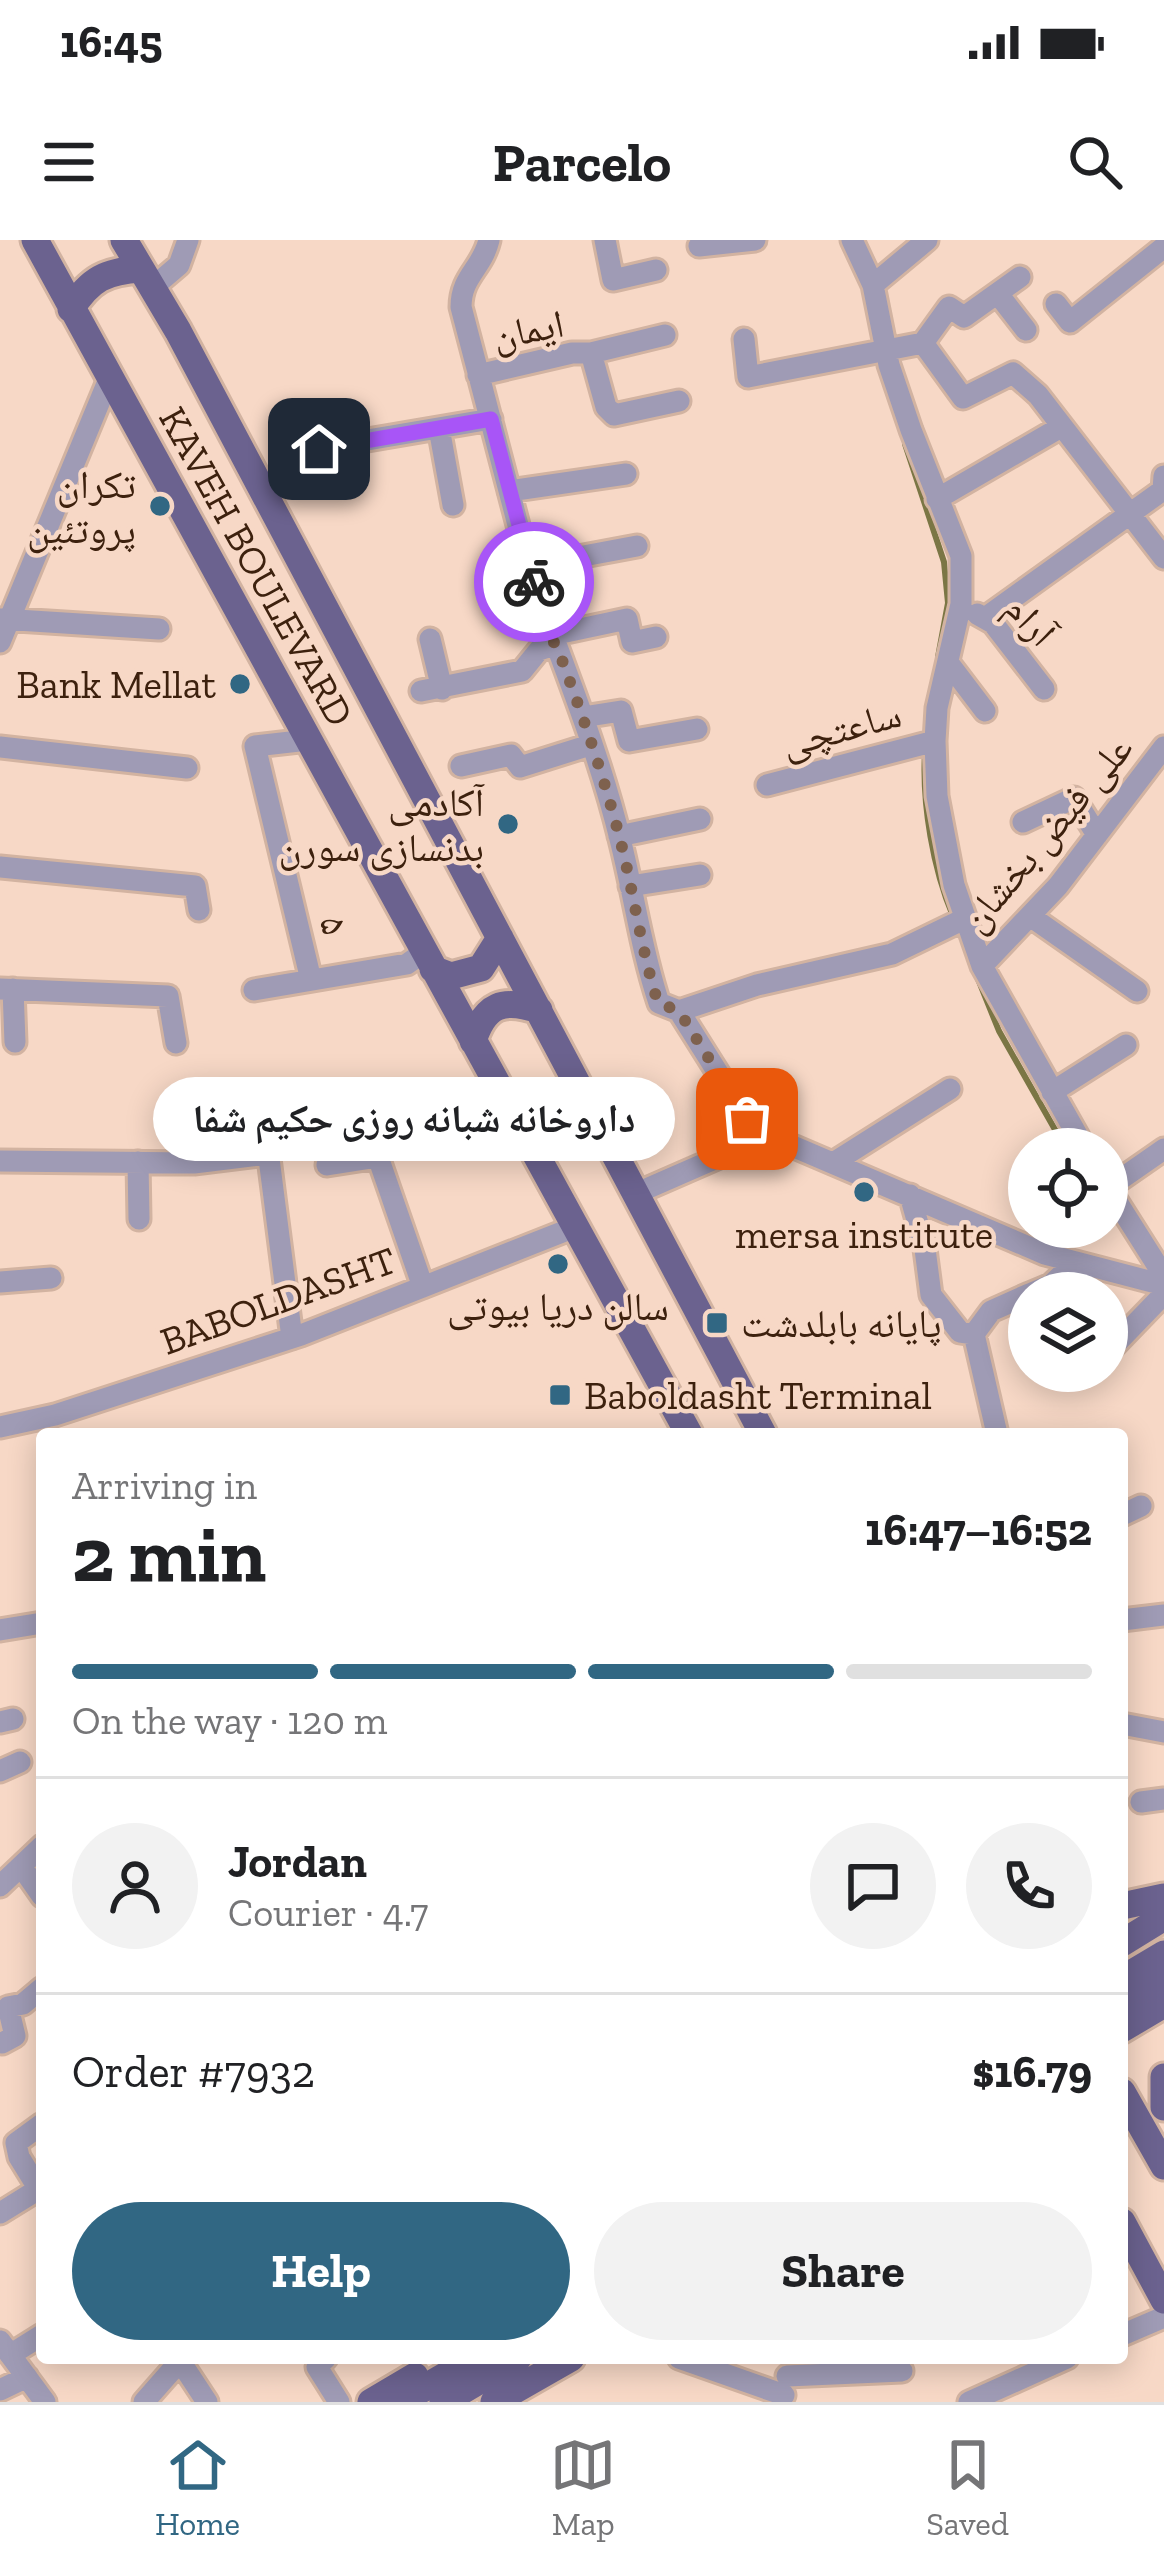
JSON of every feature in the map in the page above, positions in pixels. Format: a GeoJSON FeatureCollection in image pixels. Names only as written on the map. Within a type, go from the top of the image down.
{"type":"FeatureCollection","features":[{"type":"Feature","properties":{"kind":"main road","name":"KAVEH BOULEVARD"},"geometry":{"type":"LineString","coordinates":[[35,240],[685,1428]]}},
{"type":"Feature","properties":{"kind":"main road","name":"KAVEH BOULEVARD"},"geometry":{"type":"LineString","coordinates":[[124,240],[760,1428]]}},
{"type":"Feature","properties":{"kind":"main road"},"geometry":{"type":"LineString","coordinates":[[71,309],[86,285],[110,271],[147,279]]}},
{"type":"Feature","properties":{"kind":"main road"},"geometry":{"type":"LineString","coordinates":[[429,960],[451,976],[481,968],[500,938]]}},
{"type":"Feature","properties":{"kind":"main road"},"geometry":{"type":"LineString","coordinates":[[473,1041],[480,1020],[496,1007],[515,1001],[539,1010]]}},
{"type":"Feature","properties":{"kind":"main road"},"geometry":{"type":"LineString","coordinates":[[1128,1905],[1164,1897]]}},
{"type":"Feature","properties":{"kind":"main road"},"geometry":{"type":"LineString","coordinates":[[1128,1939],[1164,1917]]}},
{"type":"Feature","properties":{"kind":"main road"},"geometry":{"type":"LineString","coordinates":[[1128,1975],[1164,1954]]}},
{"type":"Feature","properties":{"kind":"main road"},"geometry":{"type":"LineString","coordinates":[[1128,1998],[1164,1977]]}},
{"type":"Feature","properties":{"kind":"main road"},"geometry":{"type":"LineString","coordinates":[[1128,2025],[1164,2004]]}},
{"type":"Feature","properties":{"kind":"main road"},"geometry":{"type":"LineString","coordinates":[[1164,2078],[1164,2107]]}},
{"type":"Feature","properties":{"kind":"main road"},"geometry":{"type":"LineString","coordinates":[[1128,2103],[1164,2166]]}},
{"type":"Feature","properties":{"kind":"main road"},"geometry":{"type":"LineString","coordinates":[[1128,2233],[1164,2300]]}},
{"type":"Feature","properties":{"kind":"main road"},"geometry":{"type":"LineString","coordinates":[[371,2402],[434,2364]]}},
{"type":"Feature","properties":{"kind":"main road"},"geometry":{"type":"LineString","coordinates":[[400,2402],[466,2364]]}},
{"type":"Feature","properties":{"kind":"main road"},"geometry":{"type":"LineString","coordinates":[[443,2402],[508,2364]]}},
{"type":"Feature","properties":{"kind":"main road"},"geometry":{"type":"LineString","coordinates":[[494,2402],[560,2364]]}},
{"type":"Feature","properties":{"kind":"street"},"geometry":{"type":"LineString","coordinates":[[147,279],[179,265],[188,240]]}},
{"type":"Feature","properties":{"kind":"street"},"geometry":{"type":"LineString","coordinates":[[489,240],[485,258],[461,287],[461,307],[530,566],[552,640],[584,717],[619,836],[639,943],[658,1003],[679,1011],[747,1119],[750,1148]]}},
{"type":"Feature","properties":{"kind":"street"},"geometry":{"type":"LineString","coordinates":[[604,240],[613,280],[656,270]]}},
{"type":"Feature","properties":{"kind":"street"},"geometry":{"type":"LineString","coordinates":[[699,246],[755,240]]}},
{"type":"Feature","properties":{"kind":"street"},"geometry":{"type":"LineString","coordinates":[[873,285],[927,240]]}},
{"type":"Feature","properties":{"kind":"street"},"geometry":{"type":"LineString","coordinates":[[856,242],[873,285],[880,350],[961,556],[961,604],[950,665],[926,743],[958,922],[1073,1128]]}},
{"type":"Feature","properties":{"kind":"street"},"geometry":{"type":"LineString","coordinates":[[1056,304],[1070,322],[1164,247]]}},
{"type":"Feature","properties":{"kind":"street"},"geometry":{"type":"LineString","coordinates":[[744,339],[748,377],[923,343],[949,307],[964,316],[1020,277]]}},
{"type":"Feature","properties":{"kind":"street"},"geometry":{"type":"LineString","coordinates":[[998,294],[1026,330]]}},
{"type":"Feature","properties":{"kind":"street","name":"ایمان"},"geometry":{"type":"LineString","coordinates":[[478,375],[665,335]]}},
{"type":"Feature","properties":{"kind":"street"},"geometry":{"type":"LineString","coordinates":[[923,343],[963,398],[1013,373],[1038,395],[1164,558]]}},
{"type":"Feature","properties":{"kind":"street","name":"ایمان"},"geometry":{"type":"LineString","coordinates":[[591,353],[606,407],[614,415],[679,401]]}},
{"type":"Feature","properties":{"kind":"street"},"geometry":{"type":"LineString","coordinates":[[110,379],[3,628],[159,629]]}},
{"type":"Feature","properties":{"kind":"street"},"geometry":{"type":"LineString","coordinates":[[291,453],[491,419]]}},
{"type":"Feature","properties":{"kind":"street"},"geometry":{"type":"LineString","coordinates":[[937,499],[1061,427]]}},
{"type":"Feature","properties":{"kind":"street"},"geometry":{"type":"LineString","coordinates":[[439,428],[453,505]]}},
{"type":"Feature","properties":{"kind":"street"},"geometry":{"type":"LineString","coordinates":[[509,491],[626,474]]}},
{"type":"Feature","properties":{"kind":"street"},"geometry":{"type":"LineString","coordinates":[[985,619],[1163,490],[1164,476]]}},
{"type":"Feature","properties":{"kind":"street"},"geometry":{"type":"LineString","coordinates":[[530,566],[637,546]]}},
{"type":"Feature","properties":{"kind":"street","name":"آرام"},"geometry":{"type":"LineString","coordinates":[[961,604],[985,619],[1045,689]]}},
{"type":"Feature","properties":{"kind":"street"},"geometry":{"type":"LineString","coordinates":[[430,640],[432,690],[522,671],[552,640],[627,619],[632,642],[656,637]]}},
{"type":"Feature","properties":{"kind":"street"},"geometry":{"type":"LineString","coordinates":[[950,665],[985,711]]}},
{"type":"Feature","properties":{"kind":"street"},"geometry":{"type":"LineString","coordinates":[[584,717],[621,711],[629,741],[697,729]]}},
{"type":"Feature","properties":{"kind":"street","name":"۵"},"geometry":{"type":"LineString","coordinates":[[308,740],[255,746],[311,980]]}},
{"type":"Feature","properties":{"kind":"street","name":"ساعتچی"},"geometry":{"type":"LineString","coordinates":[[767,785],[926,743]]}},
{"type":"Feature","properties":{"kind":"street"},"geometry":{"type":"LineString","coordinates":[[461,766],[511,755],[520,767],[590,745]]}},
{"type":"Feature","properties":{"kind":"street"},"geometry":{"type":"LineString","coordinates":[[0,747],[187,768]]}},
{"type":"Feature","properties":{"kind":"street","name":"علی فیض بخشان"},"geometry":{"type":"LineString","coordinates":[[982,966],[1030,916],[1164,747]]}},
{"type":"Feature","properties":{"kind":"street"},"geometry":{"type":"LineString","coordinates":[[1023,822],[1073,798],[1097,835]]}},
{"type":"Feature","properties":{"kind":"street"},"geometry":{"type":"LineString","coordinates":[[619,836],[700,819]]}},
{"type":"Feature","properties":{"kind":"street"},"geometry":{"type":"LineString","coordinates":[[0,867],[195,886],[199,910]]}},
{"type":"Feature","properties":{"kind":"street"},"geometry":{"type":"LineString","coordinates":[[630,886],[700,874]]}},
{"type":"Feature","properties":{"kind":"street"},"geometry":{"type":"LineString","coordinates":[[1030,916],[1136,991]]}},
{"type":"Feature","properties":{"kind":"street"},"geometry":{"type":"LineString","coordinates":[[679,1011],[757,985],[892,954],[958,922]]}},
{"type":"Feature","properties":{"kind":"street"},"geometry":{"type":"LineString","coordinates":[[254,990],[311,980],[356,963],[429,960]]}},
{"type":"Feature","properties":{"kind":"street"},"geometry":{"type":"LineString","coordinates":[[15,1042],[7,989],[169,996],[176,1042]]}},
{"type":"Feature","properties":{"kind":"street"},"geometry":{"type":"LineString","coordinates":[[1052,1092],[1126,1045]]}},
{"type":"Feature","properties":{"kind":"street"},"geometry":{"type":"LineString","coordinates":[[833,1163],[950,1089]]}},
{"type":"Feature","properties":{"kind":"street"},"geometry":{"type":"LineString","coordinates":[[249,1098],[261,1096],[292,1338]]}},
{"type":"Feature","properties":{"kind":"street"},"geometry":{"type":"LineString","coordinates":[[327,1166],[378,1157],[385,1148],[434,1139]]}},
{"type":"Feature","properties":{"kind":"street"},"geometry":{"type":"LineString","coordinates":[[637,1193],[740,1148],[790,1145],[1074,1263],[1164,1285]]}},
{"type":"Feature","properties":{"kind":"street"},"geometry":{"type":"LineString","coordinates":[[1128,1173],[1164,1149]]}},
{"type":"Feature","properties":{"kind":"street"},"geometry":{"type":"LineString","coordinates":[[0,1161],[194,1163],[268,1154]]}},
{"type":"Feature","properties":{"kind":"street"},"geometry":{"type":"LineString","coordinates":[[378,1157],[422,1287]]}},
{"type":"Feature","properties":{"kind":"street"},"geometry":{"type":"LineString","coordinates":[[138,1162],[139,1219]]}},
{"type":"Feature","properties":{"kind":"street"},"geometry":{"type":"LineString","coordinates":[[910,1196],[925,1249],[931,1295],[960,1332],[974,1334]]}},
{"type":"Feature","properties":{"kind":"street"},"geometry":{"type":"LineString","coordinates":[[1128,1222],[1164,1285]]}},
{"type":"Feature","properties":{"kind":"street","name":"BABOLDASHT"},"geometry":{"type":"LineString","coordinates":[[0,1426],[66,1423],[575,1227]]}},
{"type":"Feature","properties":{"kind":"street"},"geometry":{"type":"LineString","coordinates":[[1065,1272],[1074,1263]]}},
{"type":"Feature","properties":{"kind":"street"},"geometry":{"type":"LineString","coordinates":[[0,1282],[51,1278]]}},
{"type":"Feature","properties":{"kind":"street"},"geometry":{"type":"LineString","coordinates":[[1128,1329],[1164,1285]]}},
{"type":"Feature","properties":{"kind":"street"},"geometry":{"type":"LineString","coordinates":[[996,1428],[974,1334],[991,1311],[1008,1304]]}},
{"type":"Feature","properties":{"kind":"street"},"geometry":{"type":"LineString","coordinates":[[1128,1619],[1164,1615]]}},
{"type":"Feature","properties":{"kind":"street"},"geometry":{"type":"LineString","coordinates":[[0,1630],[36,1624]]}},
{"type":"Feature","properties":{"kind":"street"},"geometry":{"type":"LineString","coordinates":[[1128,1725],[1164,1732]]}},
{"type":"Feature","properties":{"kind":"street"},"geometry":{"type":"LineString","coordinates":[[0,1886],[36,1852]]}},
{"type":"Feature","properties":{"kind":"street"},"geometry":{"type":"LineString","coordinates":[[21,1866],[36,1887]]}},
{"type":"Feature","properties":{"kind":"street"},"geometry":{"type":"LineString","coordinates":[[2,2043],[15,2036],[8,2007],[23,2004],[36,1993]]}},
{"type":"Feature","properties":{"kind":"street"},"geometry":{"type":"LineString","coordinates":[[36,2128],[16,2143],[36,2186]]}},
{"type":"Feature","properties":{"kind":"street"},"geometry":{"type":"LineString","coordinates":[[0,2213],[36,2195]]}},
{"type":"Feature","properties":{"kind":"street"},"geometry":{"type":"LineString","coordinates":[[1128,2332],[1164,2317]]}},
{"type":"Feature","properties":{"kind":"street"},"geometry":{"type":"LineString","coordinates":[[36,2338],[5,2348],[45,2402]]}},
{"type":"Feature","properties":{"kind":"street"},"geometry":{"type":"LineString","coordinates":[[144,2402],[178,2364]]}},
{"type":"Feature","properties":{"kind":"street"},"geometry":{"type":"LineString","coordinates":[[184,2364],[207,2402]]}},
{"type":"Feature","properties":{"kind":"street"},"geometry":{"type":"LineString","coordinates":[[320,2364],[317,2367],[339,2402]]}},
{"type":"Feature","properties":{"kind":"street"},"geometry":{"type":"LineString","coordinates":[[717,2364],[786,2383],[902,2371]]}},
{"type":"Feature","properties":{"kind":"street"},"geometry":{"type":"LineString","coordinates":[[969,2402],[1054,2364]]}},
{"type":"Feature","properties":{"kind":"street"},"geometry":{"type":"LineString","coordinates":[[0,2390],[27,2377]]}},
{"type":"Feature","properties":{"kind":"waterway"},"geometry":{"type":"LineString","coordinates":[[905,444],[944,562],[948,603],[938,657]]}},
{"type":"Feature","properties":{"kind":"waterway"},"geometry":{"type":"LineString","coordinates":[[925,753],[930,836],[953,916]]}},
{"type":"Feature","properties":{"kind":"waterway"},"geometry":{"type":"LineString","coordinates":[[978,979],[999,1031],[1054,1128]]}},
{"type":"Feature","properties":{"kind":"way so far"},"geometry":{"type":"LineString","coordinates":[[534,582],[547,636],[556,644],[584,717],[619,836],[639,943],[658,1003],[679,1011],[747,1119]]}},
{"type":"Feature","properties":{"kind":"place","name":"تکران پروتئین"},"geometry":{"type":"Point","coordinates":[160,506]}},
{"type":"Feature","properties":{"kind":"place","name":"Bank Mellat"},"geometry":{"type":"Point","coordinates":[240,684]}},
{"type":"Feature","properties":{"kind":"place","name":"آکادمی بدنسازی سورن"},"geometry":{"type":"Point","coordinates":[508,824]}},
{"type":"Feature","properties":{"kind":"place","name":"داروخانه شبانه‌ روزی حکیم شفا"},"geometry":{"type":"Point","coordinates":[747,1119]}},
{"type":"Feature","properties":{"kind":"place","name":"mersa institute"},"geometry":{"type":"Point","coordinates":[864,1192]}},
{"type":"Feature","properties":{"kind":"place","name":"سالن دریا بیوتی"},"geometry":{"type":"Point","coordinates":[558,1264]}},
{"type":"Feature","properties":{"kind":"place","name":"پایانه بابلدشت"},"geometry":{"type":"Point","coordinates":[717,1323]}},
{"type":"Feature","properties":{"kind":"place","name":"Baboldasht Terminal"},"geometry":{"type":"Point","coordinates":[560,1395]}},
{"type":"Feature","properties":{"kind":"route"},"geometry":{"type":"LineString","coordinates":[[319,449],[491,419],[534,582]]}}]}
